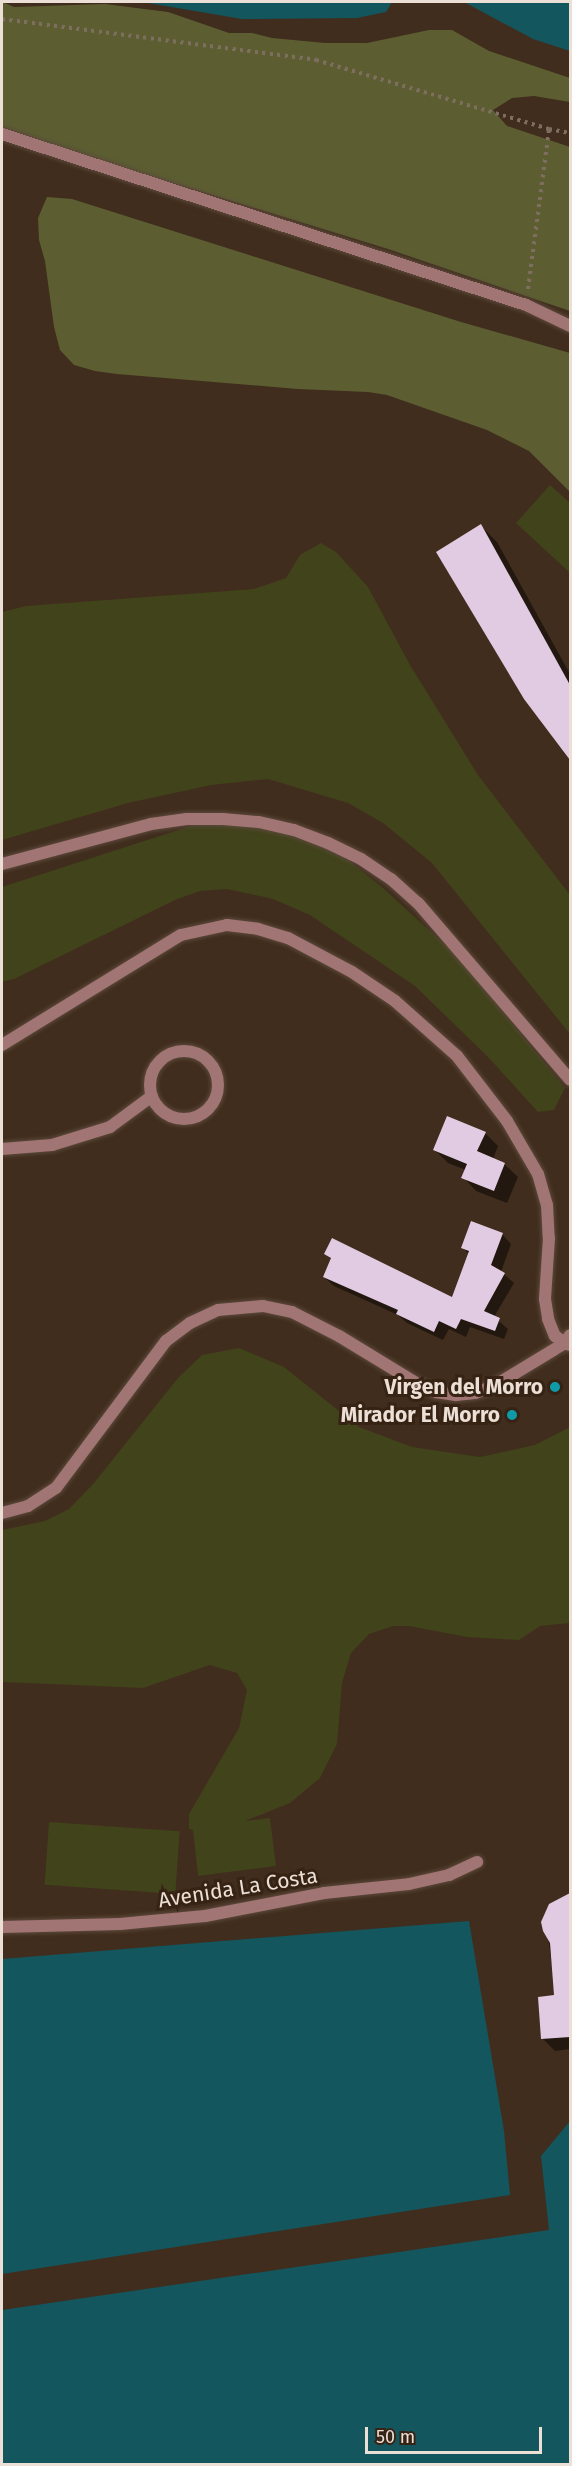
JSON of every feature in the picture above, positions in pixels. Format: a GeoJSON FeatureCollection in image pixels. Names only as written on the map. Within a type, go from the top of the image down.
{"type":"FeatureCollection","features":[{"type":"Feature","properties":{"kind":"street"},"geometry":{"type":"LineString","coordinates":[[2,134],[525,305],[570,326]]}},
{"type":"Feature","properties":{"kind":"street"},"geometry":{"type":"LineString","coordinates":[[2,864],[151,824],[187,819],[259,822],[294,830],[361,859],[391,879],[418,903],[570,1080]]}},
{"type":"Feature","properties":{"kind":"street"},"geometry":{"type":"LineString","coordinates":[[2,1045],[181,935],[227,926],[258,929],[288,938],[352,972],[403,1008],[457,1056],[507,1121],[531,1160],[543,1190],[549,1222],[546,1309],[555,1336],[568,1341]]}},
{"type":"Feature","properties":{"kind":"street"},"geometry":{"type":"LineString","coordinates":[[187,1051],[200,1054],[210,1063],[217,1075],[219,1088],[215,1101],[207,1111],[195,1118],[182,1119],[169,1116],[158,1107],[152,1096],[150,1083],[154,1070],[162,1059],[174,1052],[187,1051]]}},
{"type":"Feature","properties":{"kind":"street"},"geometry":{"type":"LineString","coordinates":[[2,1149],[52,1145],[110,1127],[152,1096]]}},
{"type":"Feature","properties":{"kind":"street"},"geometry":{"type":"LineString","coordinates":[[2,1513],[28,1506],[56,1488],[166,1341],[190,1323],[218,1310],[263,1306],[292,1312],[339,1336],[418,1384],[436,1392],[456,1395],[475,1393],[494,1386],[568,1341]]}},
{"type":"Feature","properties":{"kind":"street","name":"Avenida La Costa"},"geometry":{"type":"LineString","coordinates":[[2,1927],[120,1924],[205,1916],[324,1893],[409,1884],[449,1875],[477,1862]]}},
{"type":"Feature","properties":{"kind":"path"},"geometry":{"type":"LineString","coordinates":[[2,19],[316,60],[549,129],[570,133]]}},
{"type":"Feature","properties":{"kind":"path"},"geometry":{"type":"LineString","coordinates":[[525,305],[549,129]]}},
{"type":"Feature","properties":{"kind":"green space"},"geometry":{"type":"Polygon","coordinates":[[[2,2],[14,7],[105,4],[168,12],[229,33],[252,33],[272,38],[325,43],[367,43],[429,30],[452,30],[489,51],[570,78],[570,102],[534,96],[512,98],[493,110],[507,126],[570,147],[570,311],[388,249],[95,159],[2,127],[2,2]]]}},
{"type":"Feature","properties":{"kind":"green space"},"geometry":{"type":"Polygon","coordinates":[[[47,197],[72,199],[461,322],[570,353],[570,492],[529,451],[487,430],[387,395],[117,374],[74,365],[60,350],[54,327],[45,261],[39,240],[38,218],[47,197]]]}},
{"type":"Feature","properties":{"kind":"green space"},"geometry":{"type":"Polygon","coordinates":[[[550,485],[570,503],[570,573],[516,523],[550,485]]]}},
{"type":"Feature","properties":{"kind":"green space"},"geometry":{"type":"Polygon","coordinates":[[[321,543],[336,552],[368,587],[410,665],[478,775],[570,895],[570,1034],[432,863],[383,823],[348,803],[268,779],[211,785],[128,803],[2,840],[2,612],[26,606],[254,589],[286,578],[300,555],[321,543]]]}},
{"type":"Feature","properties":{"kind":"green space"},"geometry":{"type":"Polygon","coordinates":[[[203,822],[294,829],[348,860],[382,887],[455,954],[565,1088],[554,1110],[538,1112],[489,1058],[415,986],[310,915],[273,899],[227,889],[200,891],[175,900],[14,979],[2,982],[2,887],[203,822]]]}},
{"type":"Feature","properties":{"kind":"green space"},"geometry":{"type":"Polygon","coordinates":[[[239,1348],[284,1367],[359,1427],[412,1447],[480,1457],[535,1445],[570,1427],[570,1623],[540,1626],[519,1640],[467,1637],[409,1626],[393,1626],[369,1634],[351,1653],[342,1683],[337,1744],[320,1778],[290,1803],[245,1821],[270,1818],[276,1866],[198,1876],[193,1830],[189,1829],[189,1814],[239,1728],[247,1690],[237,1673],[210,1665],[143,1688],[2,1682],[2,1530],[45,1521],[69,1509],[94,1483],[178,1378],[202,1355],[239,1348]]]}},
{"type":"Feature","properties":{"kind":"green space"},"geometry":{"type":"Polygon","coordinates":[[[49,1822],[180,1831],[175,1894],[45,1885],[49,1822]]]}},
{"type":"Feature","properties":{"kind":"water"},"geometry":{"type":"Polygon","coordinates":[[[142,2],[392,2],[386,12],[357,18],[242,19],[142,2]]]}},
{"type":"Feature","properties":{"kind":"water"},"geometry":{"type":"Polygon","coordinates":[[[464,2],[570,2],[570,51],[533,39],[464,2]]]}},
{"type":"Feature","properties":{"kind":"water"},"geometry":{"type":"Polygon","coordinates":[[[469,1921],[504,2131],[541,2156],[570,2121],[570,2464],[2,2464],[2,1959],[469,1921]]]}},
{"type":"Feature","properties":{"kind":"pier"},"geometry":{"type":"Polygon","coordinates":[[[504,2131],[541,2156],[549,2230],[2,2310],[2,2274],[510,2195],[504,2131]]]}},
{"type":"Feature","properties":{"kind":"building"},"geometry":{"type":"Polygon","coordinates":[[[481,524],[570,685],[570,760],[524,699],[436,552],[481,524]]]}},
{"type":"Feature","properties":{"kind":"building"},"geometry":{"type":"Polygon","coordinates":[[[447,1116],[486,1132],[477,1151],[505,1163],[494,1191],[461,1178],[467,1164],[433,1150],[447,1116]]]}},
{"type":"Feature","properties":{"kind":"building"},"geometry":{"type":"Polygon","coordinates":[[[471,1221],[503,1233],[491,1265],[505,1273],[484,1311],[500,1318],[495,1331],[461,1319],[456,1329],[439,1321],[434,1332],[396,1314],[398,1310],[323,1277],[331,1258],[324,1254],[332,1238],[452,1297],[469,1251],[461,1248],[471,1221]]]}},
{"type":"Feature","properties":{"kind":"building"},"geometry":{"type":"Polygon","coordinates":[[[570,1893],[570,2037],[541,2039],[538,1997],[554,1995],[550,1943],[541,1922],[549,1904],[570,1893]]]}},
{"type":"Feature","properties":{"kind":"place","name":"Virgen del Morro"},"geometry":{"type":"Point","coordinates":[555,1387]}},
{"type":"Feature","properties":{"kind":"place","name":"Mirador El Morro"},"geometry":{"type":"Point","coordinates":[512,1415]}}]}
